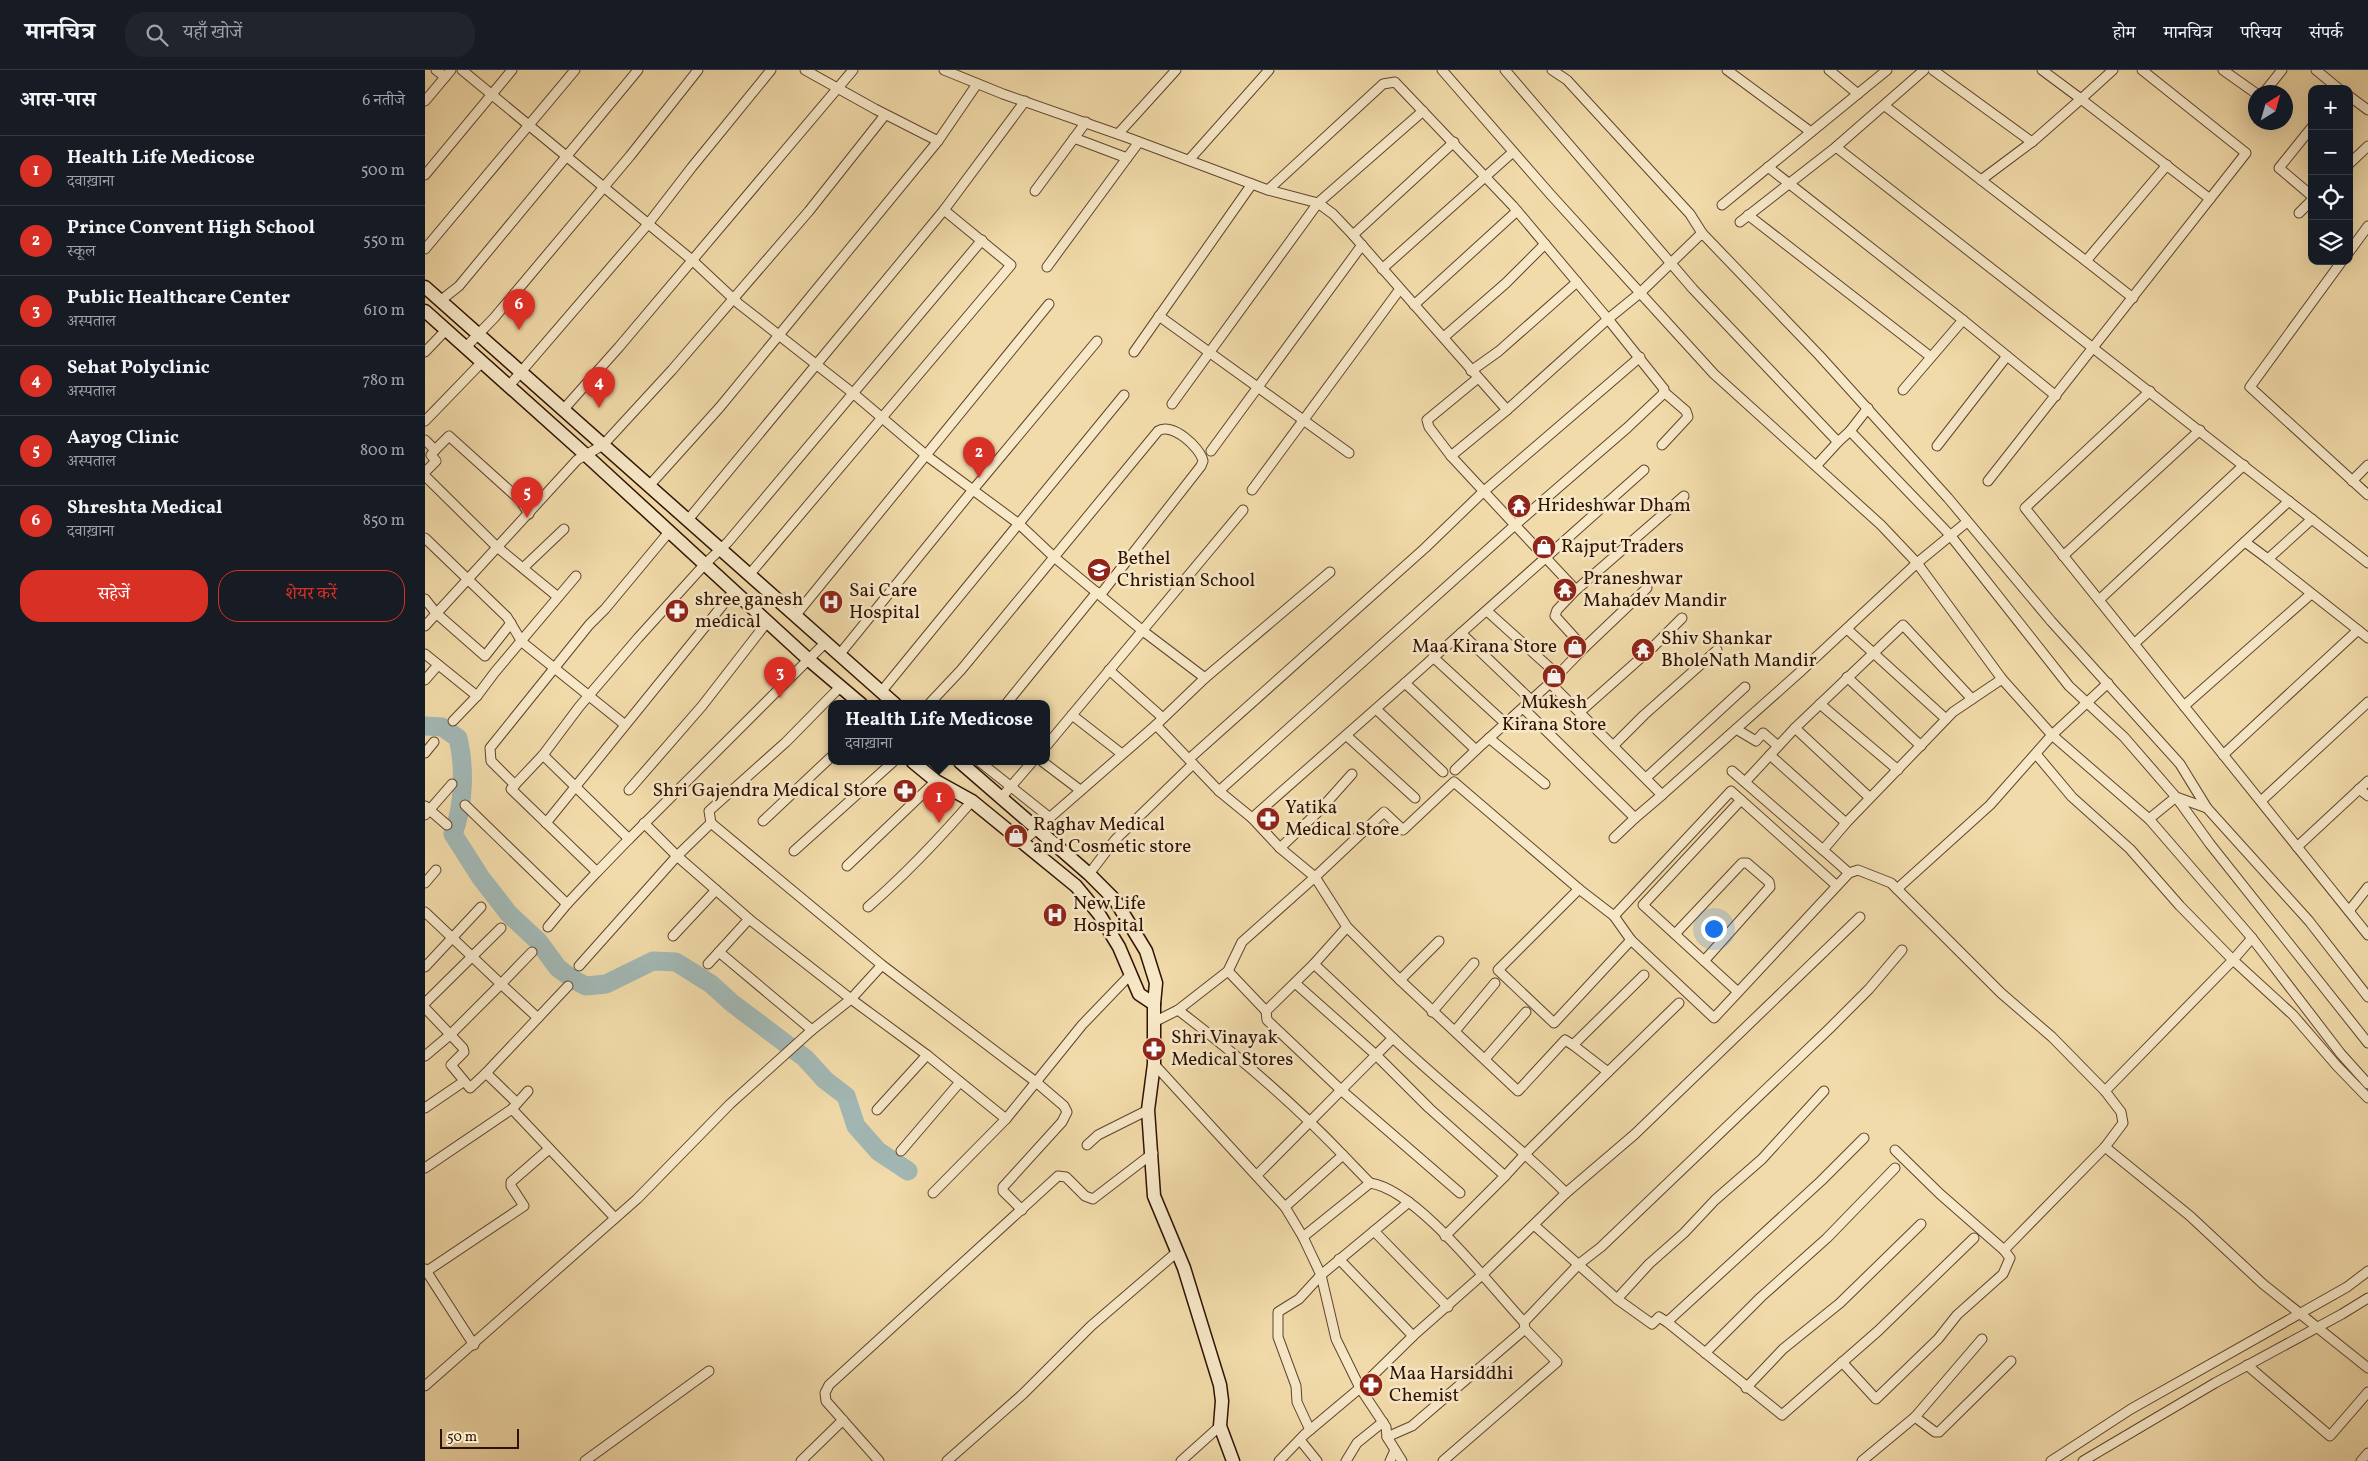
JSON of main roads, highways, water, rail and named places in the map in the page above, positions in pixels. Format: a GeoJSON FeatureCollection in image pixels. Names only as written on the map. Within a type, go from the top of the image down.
{"type":"FeatureCollection","features":[{"type":"Feature","properties":{"kind":"waterway"},"geometry":{"type":"LineString","coordinates":[[425,726],[442,727],[458,738],[462,761],[462,786],[457,823],[453,834],[481,878],[509,914],[538,941],[558,968],[586,986],[606,984],[653,961],[676,962],[711,984],[732,1003],[805,1058],[825,1080],[846,1096],[856,1126],[878,1151],[908,1171]]}},
{"type":"Feature","properties":{"kind":"place","name":"Shreshta Medical"},"geometry":{"type":"Point","coordinates":[519,330]}},
{"type":"Feature","properties":{"kind":"place","name":"Sehat Polyclinic"},"geometry":{"type":"Point","coordinates":[599,408]}},
{"type":"Feature","properties":{"kind":"place","name":"Prince Convent High School"},"geometry":{"type":"Point","coordinates":[979,478]}},
{"type":"Feature","properties":{"kind":"place","name":"Hrideshwar Dham"},"geometry":{"type":"Point","coordinates":[1519,506]}},
{"type":"Feature","properties":{"kind":"place","name":"Aayog Clinic"},"geometry":{"type":"Point","coordinates":[527,518]}},
{"type":"Feature","properties":{"kind":"place","name":"Rajput Traders"},"geometry":{"type":"Point","coordinates":[1544,547]}},
{"type":"Feature","properties":{"kind":"place","name":"Bethel Christian School"},"geometry":{"type":"Point","coordinates":[1099,570]}},
{"type":"Feature","properties":{"kind":"place","name":"Praneshwar Mahadev Mandir"},"geometry":{"type":"Point","coordinates":[1565,590]}},
{"type":"Feature","properties":{"kind":"place","name":"Sai Care Hospital"},"geometry":{"type":"Point","coordinates":[831,602]}},
{"type":"Feature","properties":{"kind":"place","name":"shree ganesh medical"},"geometry":{"type":"Point","coordinates":[677,611]}},
{"type":"Feature","properties":{"kind":"place","name":"Maa Kirana Store"},"geometry":{"type":"Point","coordinates":[1575,647]}},
{"type":"Feature","properties":{"kind":"place","name":"Shiv Shankar BholeNath Mandir"},"geometry":{"type":"Point","coordinates":[1643,650]}},
{"type":"Feature","properties":{"kind":"place","name":"Mukesh Kirana Store"},"geometry":{"type":"Point","coordinates":[1554,676]}},
{"type":"Feature","properties":{"kind":"place","name":"Public Healthcare Center"},"geometry":{"type":"Point","coordinates":[780,698]}},
{"type":"Feature","properties":{"kind":"place","name":"Shri Gajendra Medical Store"},"geometry":{"type":"Point","coordinates":[905,791]}},
{"type":"Feature","properties":{"kind":"place","name":"Yatika Medical Store"},"geometry":{"type":"Point","coordinates":[1268,819]}},
{"type":"Feature","properties":{"kind":"place","name":"Health Life Medicose"},"geometry":{"type":"Point","coordinates":[939,823]}},
{"type":"Feature","properties":{"kind":"place","name":"Raghav Medical and Cosmetic store"},"geometry":{"type":"Point","coordinates":[1016,836]}},
{"type":"Feature","properties":{"kind":"place","name":"New Life Hospital"},"geometry":{"type":"Point","coordinates":[1055,915]}},
{"type":"Feature","properties":{"kind":"place","name":"Shri Vinayak Medical Stores"},"geometry":{"type":"Point","coordinates":[1154,1049]}},
{"type":"Feature","properties":{"kind":"place","name":"Maa Harsiddhi Chemist"},"geometry":{"type":"Point","coordinates":[1371,1385]}}]}
